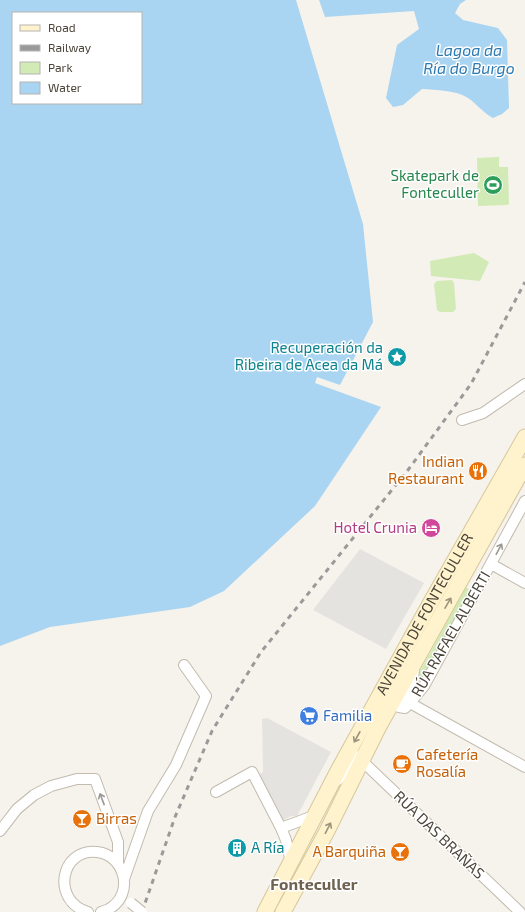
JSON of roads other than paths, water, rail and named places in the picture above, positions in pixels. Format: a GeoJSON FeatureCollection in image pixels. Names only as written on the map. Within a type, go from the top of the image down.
{"type":"FeatureCollection","features":[{"type":"Feature","properties":{"kind":"main road","name":"AVENIDA DE FONTECULLER"},"geometry":{"type":"LineString","coordinates":[[265,912],[339,769],[431,602],[525,437]]}},
{"type":"Feature","properties":{"kind":"main road"},"geometry":{"type":"LineString","coordinates":[[471,532],[525,456]]}},
{"type":"Feature","properties":{"kind":"main road","name":"AVENIDA DE FONTECULLER"},"geometry":{"type":"LineString","coordinates":[[283,912],[311,860],[360,758],[396,697],[525,465]]}},
{"type":"Feature","properties":{"kind":"street"},"geometry":{"type":"LineString","coordinates":[[462,420],[483,413],[525,384]]}},
{"type":"Feature","properties":{"kind":"street","name":"RÚA RAFAEL ALBERTI"},"geometry":{"type":"LineString","coordinates":[[410,703],[424,686],[492,564],[525,501]]}},
{"type":"Feature","properties":{"kind":"street","name":"RÚA RAFAEL ALBERTI"},"geometry":{"type":"LineString","coordinates":[[492,564],[525,583]]}},
{"type":"Feature","properties":{"kind":"street"},"geometry":{"type":"LineString","coordinates":[[396,697],[430,618],[431,602]]}},
{"type":"Feature","properties":{"kind":"street"},"geometry":{"type":"LineString","coordinates":[[410,703],[412,678],[416,660]]}},
{"type":"Feature","properties":{"kind":"street"},"geometry":{"type":"LineString","coordinates":[[124,879],[148,812],[176,765],[206,696],[184,665]]}},
{"type":"Feature","properties":{"kind":"street"},"geometry":{"type":"LineString","coordinates":[[396,697],[405,695],[410,703],[525,767]]}},
{"type":"Feature","properties":{"kind":"street","name":"AVENIDA DE FONTECULLER"},"geometry":{"type":"LineString","coordinates":[[328,792],[360,758],[396,697]]}},
{"type":"Feature","properties":{"kind":"street","name":"RÚA DAS BRAÑAS"},"geometry":{"type":"LineString","coordinates":[[360,758],[520,912]]}},
{"type":"Feature","properties":{"kind":"street"},"geometry":{"type":"LineString","coordinates":[[216,792],[252,772],[281,828],[286,840],[291,863]]}},
{"type":"Feature","properties":{"kind":"street"},"geometry":{"type":"LineString","coordinates":[[0,831],[17,809],[34,795],[51,786],[77,779],[95,779],[118,842],[118,863],[123,874],[125,885],[118,904]]}},
{"type":"Feature","properties":{"kind":"street"},"geometry":{"type":"LineString","coordinates":[[281,828],[316,815]]}},
{"type":"Feature","properties":{"kind":"street"},"geometry":{"type":"LineString","coordinates":[[88,912],[81,910],[67,897],[64,888],[64,878],[71,862],[78,856],[91,852],[104,854],[118,863]]}},
{"type":"Feature","properties":{"kind":"street"},"geometry":{"type":"LineString","coordinates":[[290,912],[301,891],[311,860]]}},
{"type":"Feature","properties":{"kind":"street"},"geometry":{"type":"LineString","coordinates":[[101,912],[118,904],[131,903],[142,912]]}},
{"type":"Feature","properties":{"kind":"water"},"geometry":{"type":"Polygon","coordinates":[[[0,0],[296,0],[363,224],[373,322],[340,385],[317,377],[315,383],[381,407],[315,506],[224,591],[190,607],[50,627],[0,646],[0,0]]]}},
{"type":"Feature","properties":{"kind":"water","name":"Lagoa da Ría do Burgo"},"geometry":{"type":"Polygon","coordinates":[[[319,0],[466,0],[460,4],[455,13],[463,20],[498,28],[507,40],[509,108],[502,114],[493,118],[463,95],[446,91],[422,89],[403,105],[393,107],[386,98],[397,45],[419,29],[414,11],[325,17],[319,0]]]}},
{"type":"Feature","properties":{"kind":"railway"},"geometry":{"type":"LineString","coordinates":[[142,912],[175,817],[212,731],[261,652],[408,470],[471,384],[525,282]]}},
{"type":"Feature","properties":{"kind":"place","name":"Skatepark de Fonteculler"},"geometry":{"type":"Point","coordinates":[493,185]}},
{"type":"Feature","properties":{"kind":"place","name":"Recuperación da Ribeira de Acea da Má"},"geometry":{"type":"Point","coordinates":[397,357]}},
{"type":"Feature","properties":{"kind":"place","name":"Indian Restaurant"},"geometry":{"type":"Point","coordinates":[478,471]}},
{"type":"Feature","properties":{"kind":"place","name":"Hotel Crunia"},"geometry":{"type":"Point","coordinates":[431,528]}},
{"type":"Feature","properties":{"kind":"place","name":"Familia"},"geometry":{"type":"Point","coordinates":[309,716]}},
{"type":"Feature","properties":{"kind":"place","name":"Cafetería Rosalía"},"geometry":{"type":"Point","coordinates":[402,764]}},
{"type":"Feature","properties":{"kind":"place","name":"Birras"},"geometry":{"type":"Point","coordinates":[82,819]}},
{"type":"Feature","properties":{"kind":"place","name":"A Ría"},"geometry":{"type":"Point","coordinates":[237,848]}},
{"type":"Feature","properties":{"kind":"place","name":"A Barquiña"},"geometry":{"type":"Point","coordinates":[400,852]}},
{"type":"Feature","properties":{"kind":"district","name":"Fonteculler"},"geometry":{"type":"Point","coordinates":[314,884]}}]}
